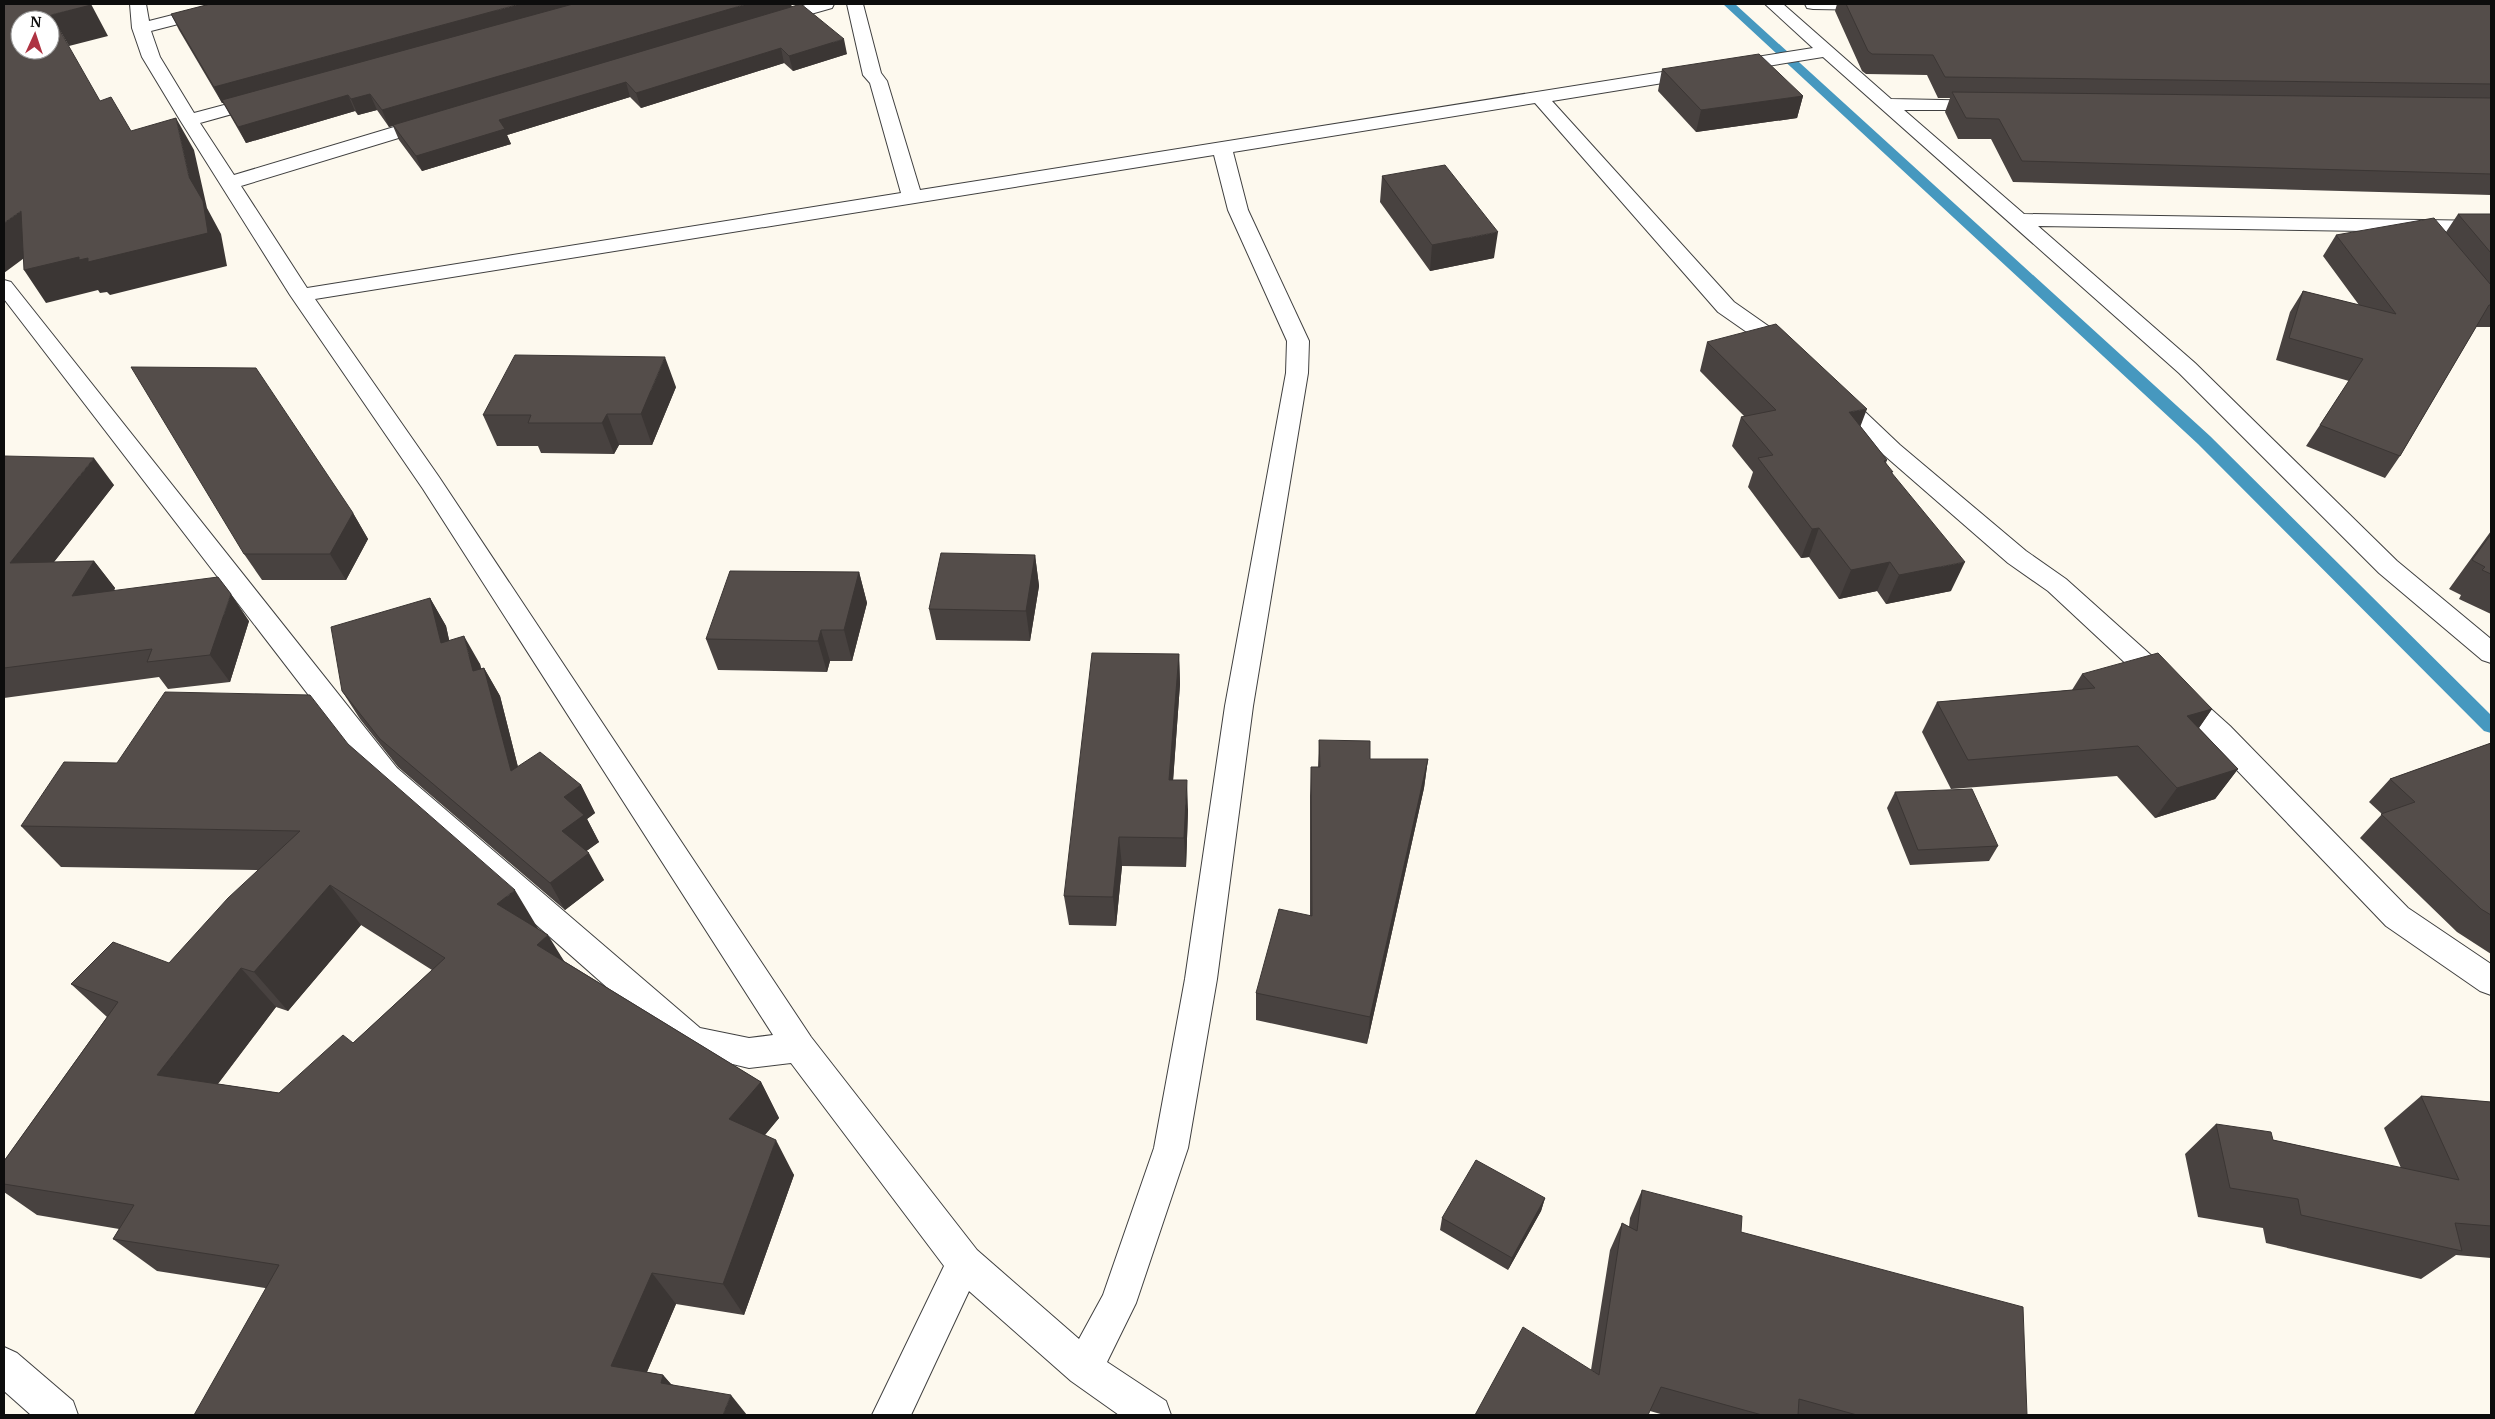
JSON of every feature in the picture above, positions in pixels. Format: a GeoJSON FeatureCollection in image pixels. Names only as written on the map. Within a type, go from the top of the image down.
{"type":"FeatureCollection","features":[{"type":"Feature","properties":{"kind":"street"},"geometry":{"type":"LineString","coordinates":[[235,4],[135,11],[151,57],[301,295],[436,491],[800,1047],[964,1264],[1084,1368],[1152,1415]]}},
{"type":"Feature","properties":{"kind":"street"},"geometry":{"type":"LineString","coordinates":[[759,24],[826,4]]}},
{"type":"Feature","properties":{"kind":"street"},"geometry":{"type":"LineString","coordinates":[[855,4],[872,75],[878,81],[912,196]]}},
{"type":"Feature","properties":{"kind":"street"},"geometry":{"type":"LineString","coordinates":[[1773,4],[1820,52],[1887,104],[2187,368],[2388,567],[2491,653]]}},
{"type":"Feature","properties":{"kind":"street"},"geometry":{"type":"LineString","coordinates":[[1813,4],[1891,5]]}},
{"type":"Feature","properties":{"kind":"street"},"geometry":{"type":"LineString","coordinates":[[301,295],[1820,52]]}},
{"type":"Feature","properties":{"kind":"street"},"geometry":{"type":"LineString","coordinates":[[189,120],[274,96]]}},
{"type":"Feature","properties":{"kind":"street"},"geometry":{"type":"LineString","coordinates":[[1539,97],[1726,307],[1785,348],[1892,450],[2017,557],[2057,585],[2220,734],[2397,917],[2491,981]]}},
{"type":"Feature","properties":{"kind":"street"},"geometry":{"type":"LineString","coordinates":[[1887,104],[2006,106]]}},
{"type":"Feature","properties":{"kind":"street"},"geometry":{"type":"LineString","coordinates":[[229,183],[447,118]]}},
{"type":"Feature","properties":{"kind":"street"},"geometry":{"type":"LineString","coordinates":[[1084,1368],[1118,1303],[1171,1148],[1201,979],[1239,706],[1297,374],[1298,341],[1238,210],[1222,147]]}},
{"type":"Feature","properties":{"kind":"street"},"geometry":{"type":"LineString","coordinates":[[2018,220],[2491,227]]}},
{"type":"Feature","properties":{"kind":"street"},"geometry":{"type":"LineString","coordinates":[[2423,226],[2442,248]]}},
{"type":"Feature","properties":{"kind":"street"},"geometry":{"type":"LineString","coordinates":[[4,286],[64,360],[387,776],[691,1040],[749,1053],[800,1047]]}},
{"type":"Feature","properties":{"kind":"street"},"geometry":{"type":"LineString","coordinates":[[891,1415],[964,1264]]}},
{"type":"Feature","properties":{"kind":"street"},"geometry":{"type":"LineString","coordinates":[[4,1366],[58,1415]]}},
{"type":"Feature","properties":{"kind":"building"},"geometry":{"type":"Polygon","coordinates":[[[4,4],[90,4],[60,13],[60,10],[10,10],[10,60],[60,60],[60,31],[100,101],[111,97],[131,131],[176,118],[189,177],[203,201],[208,233],[88,262],[88,258],[79,260],[79,257],[24,270],[21,211],[4,223],[4,4]]]}},
{"type":"Feature","properties":{"kind":"building"},"geometry":{"type":"Polygon","coordinates":[[[210,4],[520,4],[214,87],[171,14],[210,4]]]}},
{"type":"Feature","properties":{"kind":"building"},"geometry":{"type":"Polygon","coordinates":[[[573,4],[747,4],[382,110],[370,94],[351,99],[348,95],[238,127],[222,100],[573,4]]]}},
{"type":"Feature","properties":{"kind":"building"},"geometry":{"type":"Polygon","coordinates":[[[801,4],[844,39],[789,56],[781,48],[636,93],[626,82],[499,120],[505,129],[416,156],[393,125],[801,4]]]}},
{"type":"Feature","properties":{"kind":"building"},"geometry":{"type":"Polygon","coordinates":[[[1846,4],[2491,4],[2491,84],[1945,77],[1933,55],[1872,54],[1868,51],[1846,4]]]}},
{"type":"Feature","properties":{"kind":"building"},"geometry":{"type":"Polygon","coordinates":[[[1759,54],[1803,96],[1701,110],[1662,69],[1759,54]]]}},
{"type":"Feature","properties":{"kind":"building"},"geometry":{"type":"Polygon","coordinates":[[[1952,92],[2491,98],[2491,174],[2022,161],[1999,119],[1966,118],[1952,92]]]}},
{"type":"Feature","properties":{"kind":"building"},"geometry":{"type":"Polygon","coordinates":[[[1445,165],[1498,232],[1432,245],[1382,176],[1445,165]]]}},
{"type":"Feature","properties":{"kind":"building"},"geometry":{"type":"Polygon","coordinates":[[[2458,214],[2491,214],[2491,253],[2458,214]]]}},
{"type":"Feature","properties":{"kind":"building"},"geometry":{"type":"Polygon","coordinates":[[[2434,218],[2491,285],[2491,305],[2489,305],[2400,456],[2320,425],[2363,359],[2289,338],[2303,291],[2396,314],[2336,235],[2434,218]]]}},
{"type":"Feature","properties":{"kind":"building"},"geometry":{"type":"Polygon","coordinates":[[[1776,324],[1867,409],[1849,412],[1887,460],[1884,461],[1893,472],[1891,472],[1965,562],[1899,575],[1890,562],[1851,570],[1819,528],[1812,529],[1758,458],[1773,455],[1741,417],[1776,410],[1707,342],[1776,324]]]}},
{"type":"Feature","properties":{"kind":"building"},"geometry":{"type":"Polygon","coordinates":[[[515,355],[665,357],[641,414],[607,414],[602,423],[528,423],[531,415],[483,415],[515,355]]]}},
{"type":"Feature","properties":{"kind":"building"},"geometry":{"type":"Polygon","coordinates":[[[131,367],[256,368],[353,513],[330,554],[244,554],[131,367]]]}},
{"type":"Feature","properties":{"kind":"building"},"geometry":{"type":"Polygon","coordinates":[[[4,456],[94,458],[10,563],[94,561],[72,596],[218,577],[231,594],[210,655],[147,662],[152,649],[4,668],[4,456]]]}},
{"type":"Feature","properties":{"kind":"building"},"geometry":{"type":"Polygon","coordinates":[[[2491,534],[2491,574],[2482,570],[2485,567],[2472,560],[2491,534]]]}},
{"type":"Feature","properties":{"kind":"building"},"geometry":{"type":"Polygon","coordinates":[[[941,553],[1035,555],[1026,611],[929,609],[941,553]]]}},
{"type":"Feature","properties":{"kind":"building"},"geometry":{"type":"Polygon","coordinates":[[[730,571],[859,572],[844,630],[821,630],[818,641],[706,639],[730,571]]]}},
{"type":"Feature","properties":{"kind":"building"},"geometry":{"type":"Polygon","coordinates":[[[430,598],[441,643],[464,636],[473,671],[484,668],[511,771],[540,752],[581,785],[564,797],[584,815],[562,831],[589,853],[550,883],[380,739],[342,691],[331,627],[430,598]]]}},
{"type":"Feature","properties":{"kind":"building"},"geometry":{"type":"Polygon","coordinates":[[[1092,653],[1179,654],[1169,780],[1187,780],[1184,838],[1119,837],[1113,897],[1064,896],[1092,653]]]}},
{"type":"Feature","properties":{"kind":"building"},"geometry":{"type":"Polygon","coordinates":[[[2158,653],[2212,709],[2187,716],[2238,769],[2177,788],[2138,746],[1968,760],[1937,702],[2095,688],[2082,674],[2158,653]]]}},
{"type":"Feature","properties":{"kind":"building"},"geometry":{"type":"Polygon","coordinates":[[[165,692],[310,695],[348,744],[515,890],[497,904],[548,935],[537,945],[761,1082],[729,1119],[776,1140],[723,1284],[652,1273],[611,1366],[663,1375],[661,1383],[731,1395],[723,1415],[194,1415],[279,1265],[113,1239],[134,1205],[4,1184],[4,1161],[118,1002],[71,984],[113,942],[169,963],[228,898],[300,831],[21,826],[64,762],[117,763],[165,692]],[[330,885],[254,972],[241,968],[157,1075],[279,1093],[343,1035],[353,1043],[445,958],[330,885]]]}},
{"type":"Feature","properties":{"kind":"building"},"geometry":{"type":"Polygon","coordinates":[[[1319,740],[1370,741],[1370,759],[1428,759],[1370,1017],[1256,993],[1279,909],[1312,916],[1311,767],[1320,767],[1319,740]]]}},
{"type":"Feature","properties":{"kind":"building"},"geometry":{"type":"Polygon","coordinates":[[[2491,743],[2491,915],[2481,909],[2381,814],[2415,802],[2390,779],[2491,743]]]}},
{"type":"Feature","properties":{"kind":"building"},"geometry":{"type":"Polygon","coordinates":[[[1972,789],[1998,846],[1918,850],[1895,792],[1972,789]]]}},
{"type":"Feature","properties":{"kind":"building"},"geometry":{"type":"Polygon","coordinates":[[[2421,1096],[2491,1102],[2491,1226],[2455,1223],[2462,1251],[2301,1215],[2298,1199],[2230,1188],[2216,1124],[2271,1132],[2273,1140],[2459,1180],[2421,1096]]]}},
{"type":"Feature","properties":{"kind":"building"},"geometry":{"type":"Polygon","coordinates":[[[1476,1160],[1545,1198],[1512,1258],[1442,1218],[1476,1160]]]}},
{"type":"Feature","properties":{"kind":"building"},"geometry":{"type":"Polygon","coordinates":[[[1642,1190],[1742,1216],[1741,1232],[2023,1307],[2027,1415],[1857,1415],[1799,1399],[1798,1415],[1762,1415],[1661,1387],[1648,1415],[1475,1415],[1523,1327],[1599,1375],[1622,1223],[1637,1231],[1642,1190]]]}},
{"type":"Feature","properties":{"kind":"waterway"},"geometry":{"type":"LineString","coordinates":[[1729,4],[2204,440],[2491,726]]}}]}
